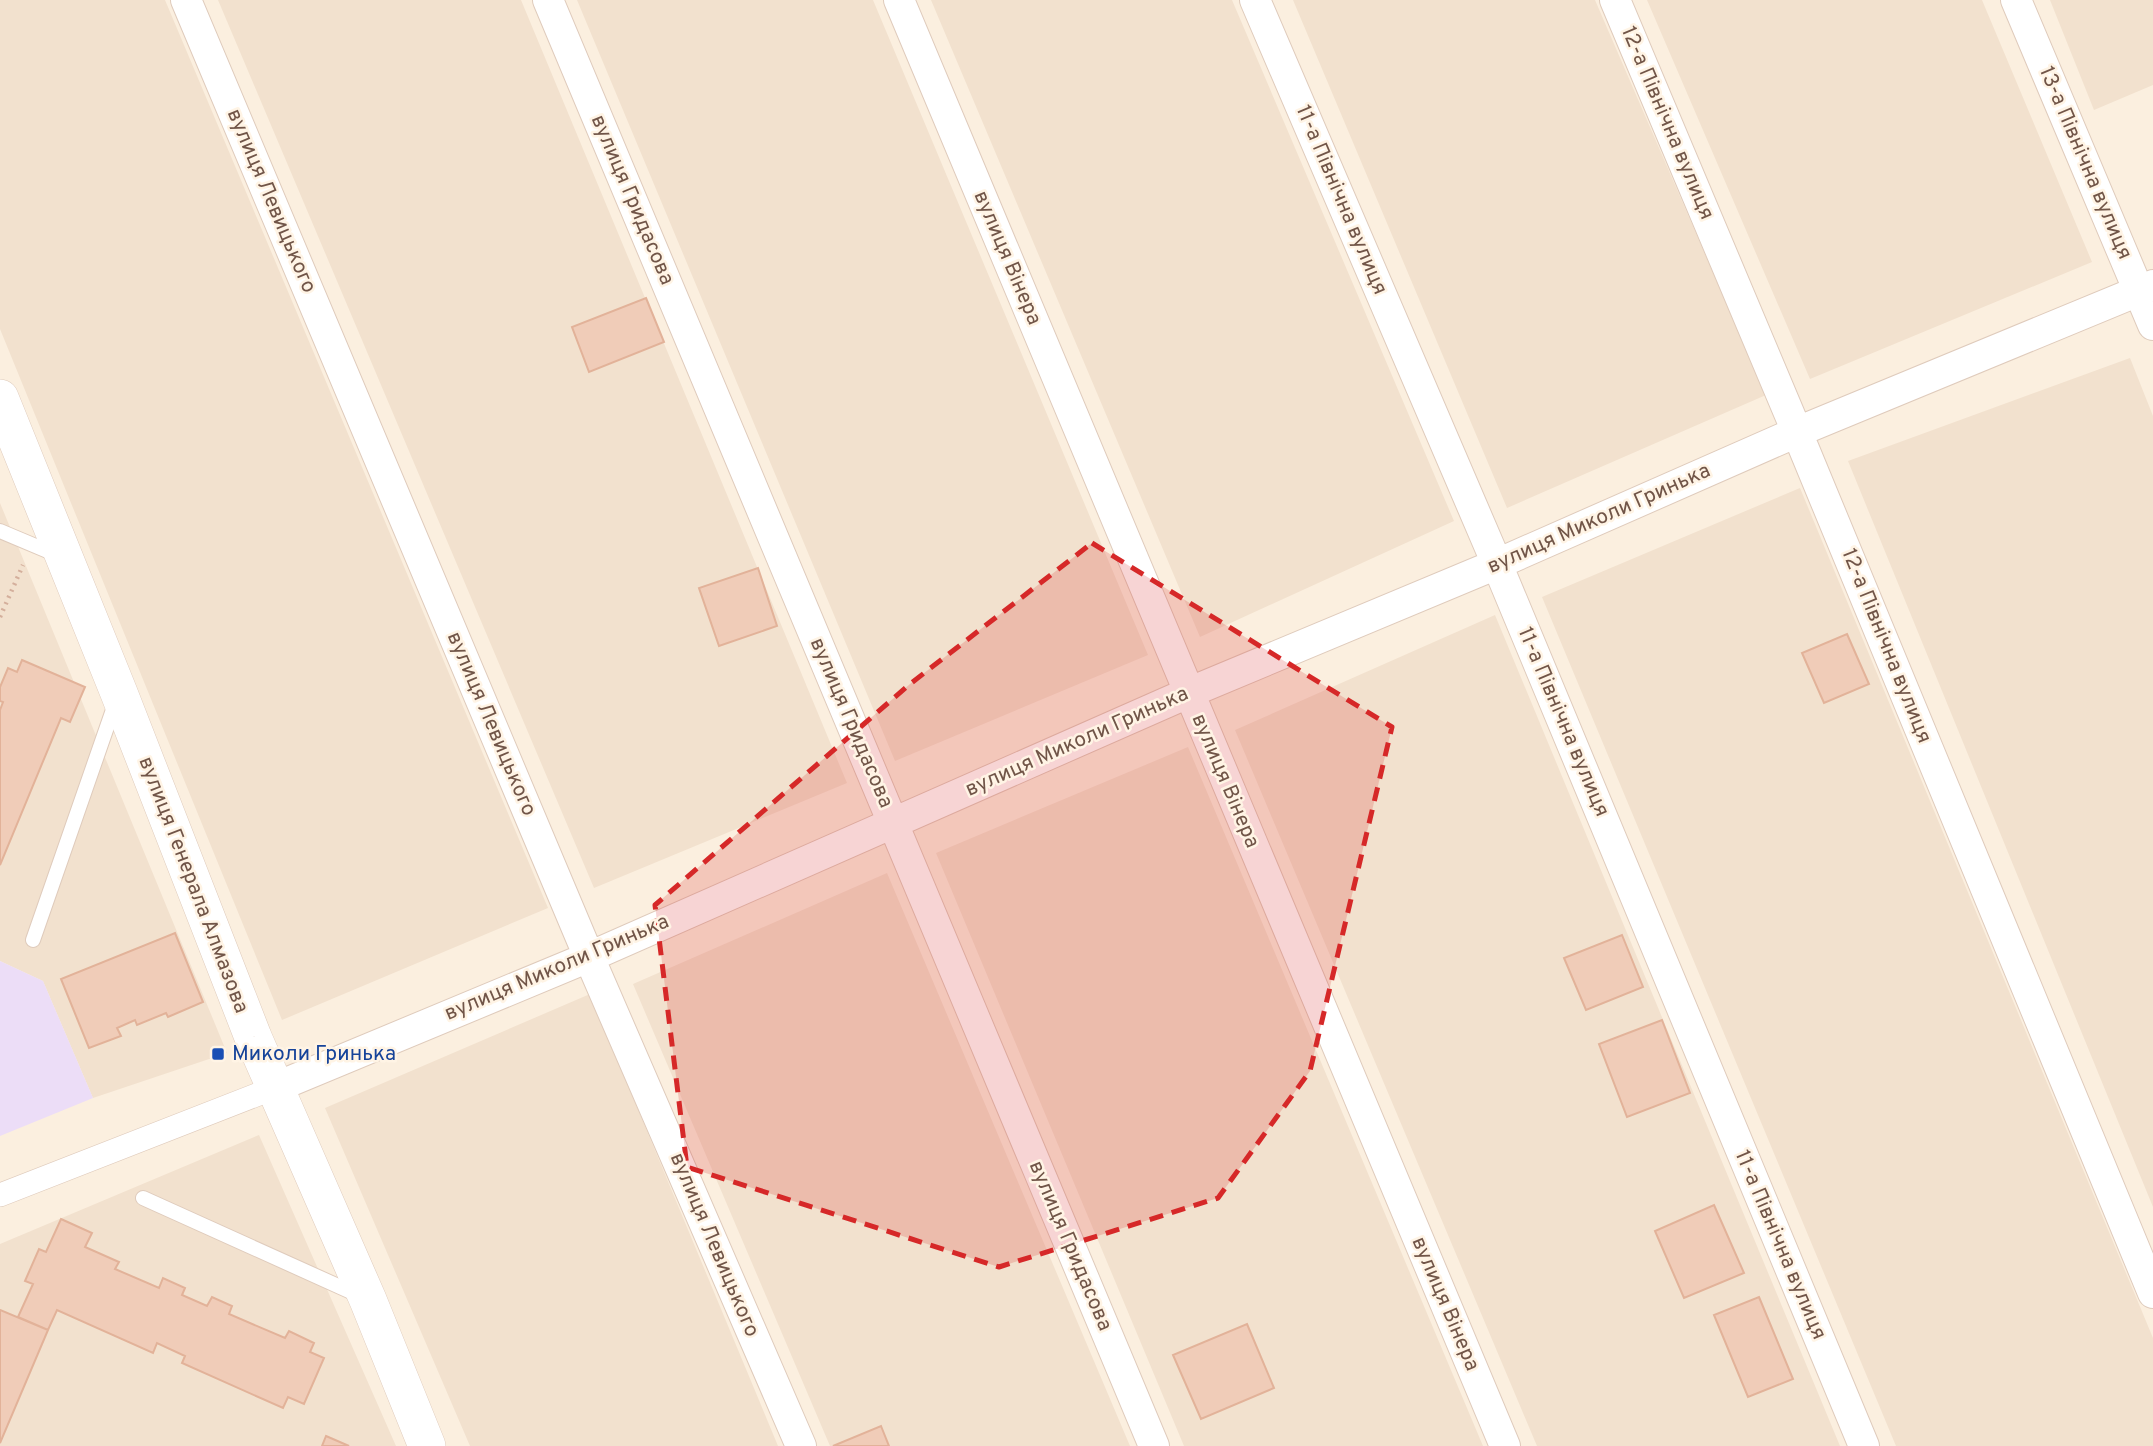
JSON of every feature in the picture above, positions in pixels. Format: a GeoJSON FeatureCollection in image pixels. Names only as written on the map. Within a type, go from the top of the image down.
{"type":"FeatureCollection","features":[{"type":"Feature","properties":{"kind":"street","name":"вулиця Левицького"},"geometry":{"type":"LineString","coordinates":[[186,0],[589,957],[801,1446]]}},
{"type":"Feature","properties":{"kind":"street","name":"вулиця Гридасова"},"geometry":{"type":"LineString","coordinates":[[548,0],[1154,1446]]}},
{"type":"Feature","properties":{"kind":"street","name":"вулиця Вінера"},"geometry":{"type":"LineString","coordinates":[[899,0],[1505,1446]]}},
{"type":"Feature","properties":{"kind":"street","name":"11-а Північна вулиця"},"geometry":{"type":"LineString","coordinates":[[1255,0],[1497,564],[1864,1446]]}},
{"type":"Feature","properties":{"kind":"street","name":"12-а Північна вулиця"},"geometry":{"type":"LineString","coordinates":[[1615,0],[2153,1293]]}},
{"type":"Feature","properties":{"kind":"street","name":"13-а Північна вулиця"},"geometry":{"type":"LineString","coordinates":[[2016,0],[2146,289],[2153,325]]}},
{"type":"Feature","properties":{"kind":"street","name":"вулиця Миколи Гринька"},"geometry":{"type":"LineString","coordinates":[[0,1195],[274,1088],[589,957],[1188,693],[1497,564],[1797,432],[2146,289]]}},
{"type":"Feature","properties":{"kind":"street","name":"вулиця Генерала Алмазова"},"geometry":{"type":"LineString","coordinates":[[0,398],[47,551],[119,693],[274,1088],[368,1300],[427,1446]]}},
{"type":"Feature","properties":{"kind":"lane"},"geometry":{"type":"LineString","coordinates":[[0,531],[47,551]]}},
{"type":"Feature","properties":{"kind":"lane"},"geometry":{"type":"LineString","coordinates":[[33,940],[119,693]]}},
{"type":"Feature","properties":{"kind":"lane"},"geometry":{"type":"LineString","coordinates":[[143,1198],[368,1300]]}},
{"type":"Feature","properties":{"kind":"path"},"geometry":{"type":"LineString","coordinates":[[0,617],[47,551]]}},
{"type":"Feature","properties":{"kind":"highlighted area"},"geometry":{"type":"Polygon","coordinates":[[[1092,543],[1392,727],[1310,1071],[1218,1198],[999,1267],[687,1167],[655,905],[910,684],[1092,543]]]}},
{"type":"Feature","properties":{"kind":"shaded area"},"geometry":{"type":"Polygon","coordinates":[[[0,0],[165,0],[548,908],[282,1020],[0,329],[0,0]]]}},
{"type":"Feature","properties":{"kind":"shaded area"},"geometry":{"type":"Polygon","coordinates":[[[218,0],[521,0],[847,783],[594,888],[218,0]]]}},
{"type":"Feature","properties":{"kind":"shaded area"},"geometry":{"type":"Polygon","coordinates":[[[577,0],[873,0],[1148,655],[895,761],[577,0]]]}},
{"type":"Feature","properties":{"kind":"shaded area"},"geometry":{"type":"Polygon","coordinates":[[[931,0],[1232,0],[1454,521],[1200,637],[931,0]]]}},
{"type":"Feature","properties":{"kind":"shaded area"},"geometry":{"type":"Polygon","coordinates":[[[1293,0],[1595,0],[1766,395],[1507,508],[1293,0]]]}},
{"type":"Feature","properties":{"kind":"shaded area"},"geometry":{"type":"Polygon","coordinates":[[[1647,0],[1982,0],[2092,262],[1810,379],[1647,0]]]}},
{"type":"Feature","properties":{"kind":"shaded area"},"geometry":{"type":"Polygon","coordinates":[[[2050,0],[2153,0],[2153,85],[2094,110],[2050,0]]]}},
{"type":"Feature","properties":{"kind":"shaded area"},"geometry":{"type":"Polygon","coordinates":[[[2130,358],[2153,416],[2153,1207],[1848,461],[2130,358]]]}},
{"type":"Feature","properties":{"kind":"shaded area"},"geometry":{"type":"Polygon","coordinates":[[[1800,488],[2153,1338],[2153,1446],[1896,1446],[1542,597],[1800,488]]]}},
{"type":"Feature","properties":{"kind":"shaded area"},"geometry":{"type":"Polygon","coordinates":[[[0,503],[227,1053],[93,1098],[43,981],[0,961],[0,503]]]}},
{"type":"Feature","properties":{"kind":"shaded area"},"geometry":{"type":"Polygon","coordinates":[[[1495,615],[1840,1446],[1537,1446],[1235,730],[1495,615]]]}},
{"type":"Feature","properties":{"kind":"shaded area"},"geometry":{"type":"Polygon","coordinates":[[[1188,747],[1483,1446],[1184,1446],[936,853],[1188,747]]]}},
{"type":"Feature","properties":{"kind":"shaded area"},"geometry":{"type":"Polygon","coordinates":[[[887,873],[1130,1446],[830,1446],[633,984],[887,873]]]}},
{"type":"Feature","properties":{"kind":"shaded area"},"geometry":{"type":"Polygon","coordinates":[[[0,961],[43,981],[93,1098],[0,1136],[0,961]]]}},
{"type":"Feature","properties":{"kind":"shaded area"},"geometry":{"type":"Polygon","coordinates":[[[590,994],[778,1446],[470,1446],[325,1108],[590,994]]]}},
{"type":"Feature","properties":{"kind":"shaded area"},"geometry":{"type":"Polygon","coordinates":[[[259,1135],[396,1446],[0,1446],[0,1244],[259,1135]]]}},
{"type":"Feature","properties":{"kind":"building"},"geometry":{"type":"Polygon","coordinates":[[[646,298],[664,342],[589,372],[572,327],[646,298]]]}},
{"type":"Feature","properties":{"kind":"building"},"geometry":{"type":"Polygon","coordinates":[[[758,568],[777,626],[719,646],[699,588],[758,568]]]}},
{"type":"Feature","properties":{"kind":"building"},"geometry":{"type":"Polygon","coordinates":[[[1847,634],[1869,684],[1824,703],[1802,653],[1847,634]]]}},
{"type":"Feature","properties":{"kind":"building"},"geometry":{"type":"Polygon","coordinates":[[[22,660],[85,687],[70,722],[61,718],[0,865],[0,710],[3,702],[0,701],[0,687],[8,668],[17,672],[22,660]]]}},
{"type":"Feature","properties":{"kind":"building"},"geometry":{"type":"Polygon","coordinates":[[[175,933],[203,1002],[168,1017],[166,1013],[137,1025],[135,1020],[117,1028],[121,1036],[89,1048],[61,979],[175,933]]]}},
{"type":"Feature","properties":{"kind":"building"},"geometry":{"type":"Polygon","coordinates":[[[1622,935],[1643,987],[1586,1010],[1564,958],[1622,935]]]}},
{"type":"Feature","properties":{"kind":"building"},"geometry":{"type":"Polygon","coordinates":[[[1662,1020],[1690,1093],[1627,1117],[1599,1044],[1662,1020]]]}},
{"type":"Feature","properties":{"kind":"building"},"geometry":{"type":"Polygon","coordinates":[[[1714,1205],[1744,1273],[1684,1298],[1655,1231],[1714,1205]]]}},
{"type":"Feature","properties":{"kind":"building"},"geometry":{"type":"Polygon","coordinates":[[[61,1219],[92,1233],[85,1247],[119,1262],[115,1269],[159,1288],[163,1278],[185,1288],[182,1295],[207,1306],[212,1297],[232,1306],[229,1314],[285,1338],[289,1331],[314,1343],[310,1352],[324,1358],[304,1404],[288,1397],[283,1408],[182,1363],[185,1356],[157,1343],[153,1353],[57,1310],[48,1330],[18,1317],[33,1284],[25,1281],[39,1249],[46,1252],[61,1219]]]}},
{"type":"Feature","properties":{"kind":"building"},"geometry":{"type":"Polygon","coordinates":[[[1759,1297],[1793,1379],[1748,1397],[1714,1315],[1759,1297]]]}},
{"type":"Feature","properties":{"kind":"building"},"geometry":{"type":"Polygon","coordinates":[[[0,1310],[48,1330],[0,1443],[0,1310]]]}},
{"type":"Feature","properties":{"kind":"building"},"geometry":{"type":"Polygon","coordinates":[[[1247,1324],[1274,1388],[1201,1419],[1173,1355],[1247,1324]]]}},
{"type":"Feature","properties":{"kind":"building"},"geometry":{"type":"Polygon","coordinates":[[[881,1426],[889,1446],[833,1446],[881,1426]]]}},
{"type":"Feature","properties":{"kind":"building"},"geometry":{"type":"Polygon","coordinates":[[[326,1436],[349,1446],[322,1446],[326,1436]]]}},
{"type":"Feature","properties":{"kind":"place","name":"Миколи Гринька"},"geometry":{"type":"Point","coordinates":[218,1054]}}]}
